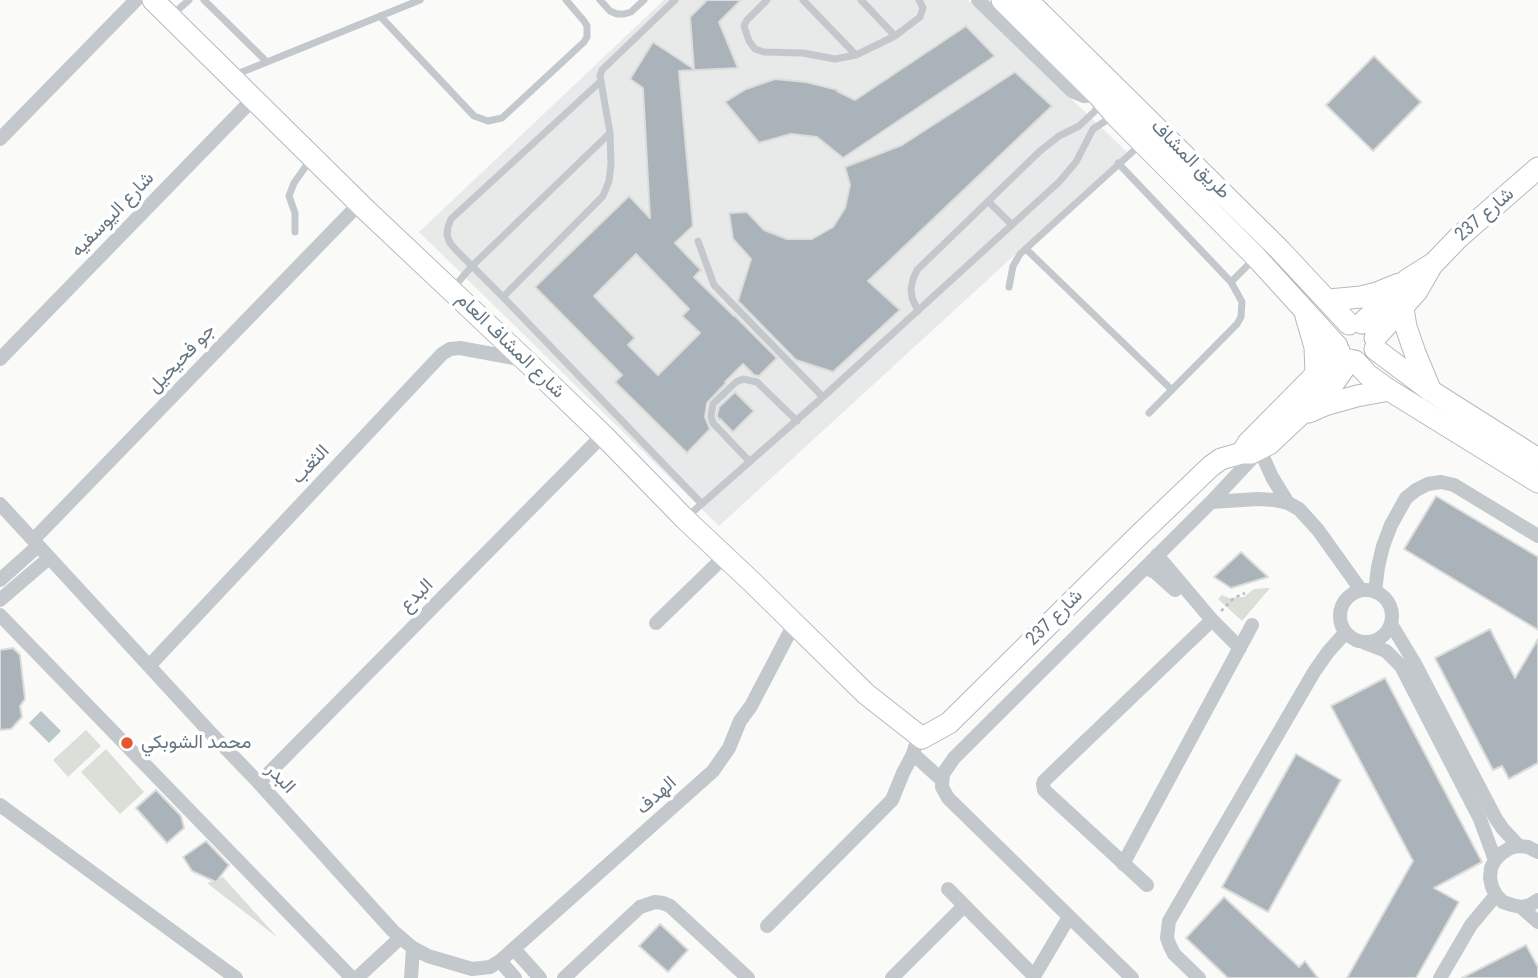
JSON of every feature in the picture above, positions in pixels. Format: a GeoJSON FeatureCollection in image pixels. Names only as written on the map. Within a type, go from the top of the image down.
{"type":"FeatureCollection","features":[{"type":"Feature","properties":{"kind":"street"},"geometry":{"type":"LineString","coordinates":[[0,139],[136,0]]}},
{"type":"Feature","properties":{"kind":"street"},"geometry":{"type":"LineString","coordinates":[[978,0],[1072,91],[1101,98]]}},
{"type":"Feature","properties":{"kind":"street","name":"طريق المشاف"},"geometry":{"type":"LineString","coordinates":[[1002,0],[1256,257],[1345,355],[1389,390],[1532,471]]}},
{"type":"Feature","properties":{"kind":"street","name":"طريق المشاف"},"geometry":{"type":"LineString","coordinates":[[1027,0],[1329,300],[1431,391],[1532,471],[1538,496]]}},
{"type":"Feature","properties":{"kind":"street","name":"شارع المشاف العام"},"geometry":{"type":"LineString","coordinates":[[164,8],[359,204],[526,360],[918,746]]}},
{"type":"Feature","properties":{"kind":"street","name":"شارع اليوسفيه"},"geometry":{"type":"LineString","coordinates":[[0,359],[254,98]]}},
{"type":"Feature","properties":{"kind":"street","name":"شارع 237"},"geometry":{"type":"LineString","coordinates":[[1365,333],[1407,280],[1434,263],[1538,169]]}},
{"type":"Feature","properties":{"kind":"street","name":"جو فحيحيل"},"geometry":{"type":"LineString","coordinates":[[0,580],[359,204]]}},
{"type":"Feature","properties":{"kind":"street","name":"شارع 237"},"geometry":{"type":"LineString","coordinates":[[1365,333],[1403,308],[1434,263]]}},
{"type":"Feature","properties":{"kind":"street"},"geometry":{"type":"LineString","coordinates":[[1329,300],[1377,293],[1407,280]]}},
{"type":"Feature","properties":{"kind":"street"},"geometry":{"type":"LineString","coordinates":[[1302,308],[1315,347],[1316,375]]}},
{"type":"Feature","properties":{"kind":"street"},"geometry":{"type":"LineString","coordinates":[[1403,308],[1406,327],[1431,391]]}},
{"type":"Feature","properties":{"kind":"street"},"geometry":{"type":"LineString","coordinates":[[1343,327],[1365,333],[1372,353],[1364,359],[1345,355],[1337,339],[1343,327]]}},
{"type":"Feature","properties":{"kind":"street","name":"الثغب"},"geometry":{"type":"LineString","coordinates":[[149,666],[442,354],[450,349],[460,348],[526,360]]}},
{"type":"Feature","properties":{"kind":"street","name":"شارع 237"},"geometry":{"type":"LineString","coordinates":[[1251,452],[1248,443],[1257,433],[1316,375],[1345,355]]}},
{"type":"Feature","properties":{"kind":"street","name":"شارع 237"},"geometry":{"type":"LineString","coordinates":[[918,746],[949,723],[1211,466],[1221,459],[1251,452],[1295,419],[1333,384],[1345,355]]}},
{"type":"Feature","properties":{"kind":"street"},"geometry":{"type":"LineString","coordinates":[[1295,419],[1341,400],[1389,390]]}},
{"type":"Feature","properties":{"kind":"street","name":"البدع"},"geometry":{"type":"LineString","coordinates":[[259,783],[603,435]]}},
{"type":"Feature","properties":{"kind":"street"},"geometry":{"type":"LineString","coordinates":[[1132,978],[948,798],[942,786],[943,774],[954,758],[1211,502],[1251,452],[1272,477],[1287,503]]}},
{"type":"Feature","properties":{"kind":"street"},"geometry":{"type":"LineString","coordinates":[[1368,591],[1391,526],[1406,498],[1428,484],[1441,482],[1454,485],[1538,536]]}},
{"type":"Feature","properties":{"kind":"street"},"geometry":{"type":"LineString","coordinates":[[1211,502],[1274,500],[1299,509],[1368,591]]}},
{"type":"Feature","properties":{"kind":"street","name":"البدر"},"geometry":{"type":"LineString","coordinates":[[0,505],[400,938],[413,948],[472,969],[475,974],[500,961]]}},
{"type":"Feature","properties":{"kind":"street"},"geometry":{"type":"LineString","coordinates":[[1157,555],[1209,623]]}},
{"type":"Feature","properties":{"kind":"street"},"geometry":{"type":"LineString","coordinates":[[656,623],[725,556]]}},
{"type":"Feature","properties":{"kind":"street"},"geometry":{"type":"LineString","coordinates":[[0,600],[49,558]]}},
{"type":"Feature","properties":{"kind":"street"},"geometry":{"type":"LineString","coordinates":[[1146,568],[1166,581],[1209,623],[1240,648]]}},
{"type":"Feature","properties":{"kind":"street"},"geometry":{"type":"LineString","coordinates":[[1365,643],[1378,640],[1388,630],[1392,618],[1390,605],[1381,595],[1368,591],[1349,596],[1341,607],[1340,621],[1345,633],[1351,638],[1386,651],[1401,667],[1480,819],[1495,860]]}},
{"type":"Feature","properties":{"kind":"street"},"geometry":{"type":"LineString","coordinates":[[0,615],[352,978]]}},
{"type":"Feature","properties":{"kind":"street"},"geometry":{"type":"LineString","coordinates":[[1147,886],[1044,790],[1043,784],[1209,623]]}},
{"type":"Feature","properties":{"kind":"street","name":"الهدف"},"geometry":{"type":"LineString","coordinates":[[500,961],[713,771],[729,747],[740,721],[751,706],[794,624]]}},
{"type":"Feature","properties":{"kind":"street"},"geometry":{"type":"LineString","coordinates":[[1391,624],[1414,662],[1496,819],[1503,829],[1531,847]]}},
{"type":"Feature","properties":{"kind":"street"},"geometry":{"type":"LineString","coordinates":[[1124,863],[1252,625]]}},
{"type":"Feature","properties":{"kind":"street"},"geometry":{"type":"LineString","coordinates":[[1199,978],[1174,954],[1167,929],[1169,921],[1314,672],[1345,633]]}},
{"type":"Feature","properties":{"kind":"street"},"geometry":{"type":"LineString","coordinates":[[767,926],[887,806],[918,746],[942,780]]}},
{"type":"Feature","properties":{"kind":"street"},"geometry":{"type":"LineString","coordinates":[[0,805],[236,978]]}},
{"type":"Feature","properties":{"kind":"street"},"geometry":{"type":"LineString","coordinates":[[1531,847],[1510,848],[1502,853],[1491,868],[1490,878],[1496,895],[1503,902],[1521,907],[1538,900]]}},
{"type":"Feature","properties":{"kind":"street"},"geometry":{"type":"LineString","coordinates":[[948,889],[1033,977],[1069,917]]}},
{"type":"Feature","properties":{"kind":"street"},"geometry":{"type":"LineString","coordinates":[[1440,978],[1471,925],[1496,895]]}},
{"type":"Feature","properties":{"kind":"street"},"geometry":{"type":"LineString","coordinates":[[564,978],[640,907],[655,902],[663,903],[677,911],[748,978]]}},
{"type":"Feature","properties":{"kind":"street"},"geometry":{"type":"LineString","coordinates":[[892,978],[964,906]]}},
{"type":"Feature","properties":{"kind":"street"},"geometry":{"type":"LineString","coordinates":[[1521,907],[1538,922]]}},
{"type":"Feature","properties":{"kind":"street"},"geometry":{"type":"LineString","coordinates":[[357,978],[400,938]]}},
{"type":"Feature","properties":{"kind":"street"},"geometry":{"type":"LineString","coordinates":[[411,978],[413,948]]}},
{"type":"Feature","properties":{"kind":"street"},"geometry":{"type":"LineString","coordinates":[[514,949],[540,978]]}},
{"type":"Feature","properties":{"kind":"street"},"geometry":{"type":"LineString","coordinates":[[500,961],[515,978]]}},
{"type":"Feature","properties":{"kind":"lane"},"geometry":{"type":"LineString","coordinates":[[164,8],[189,0]]}},
{"type":"Feature","properties":{"kind":"lane"},"geometry":{"type":"LineString","coordinates":[[205,0],[267,62]]}},
{"type":"Feature","properties":{"kind":"lane"},"geometry":{"type":"LineString","coordinates":[[232,76],[420,0]]}},
{"type":"Feature","properties":{"kind":"lane"},"geometry":{"type":"LineString","coordinates":[[380,16],[474,116],[481,120],[495,120],[507,113],[587,37],[587,26],[566,0]]}},
{"type":"Feature","properties":{"kind":"lane"},"geometry":{"type":"LineString","coordinates":[[600,0],[610,11],[617,14],[631,12],[644,0]]}},
{"type":"Feature","properties":{"kind":"lane"},"geometry":{"type":"LineString","coordinates":[[503,297],[603,196],[611,173],[610,133],[601,80],[603,67],[675,0]]}},
{"type":"Feature","properties":{"kind":"lane"},"geometry":{"type":"LineString","coordinates":[[766,0],[744,26],[755,49],[764,52],[803,52],[835,59],[856,55],[895,36],[920,17],[923,8],[919,0]]}},
{"type":"Feature","properties":{"kind":"lane"},"geometry":{"type":"LineString","coordinates":[[803,0],[856,55]]}},
{"type":"Feature","properties":{"kind":"lane"},"geometry":{"type":"LineString","coordinates":[[861,0],[895,36]]}},
{"type":"Feature","properties":{"kind":"lane"},"geometry":{"type":"LineString","coordinates":[[601,80],[451,219],[447,226],[447,235],[450,243],[702,504]]}},
{"type":"Feature","properties":{"kind":"lane"},"geometry":{"type":"LineString","coordinates":[[918,312],[911,289],[917,270],[1040,151],[1059,136],[1079,126],[1094,112],[1101,98]]}},
{"type":"Feature","properties":{"kind":"lane"},"geometry":{"type":"LineString","coordinates":[[685,519],[918,312],[1069,171],[1093,129],[1117,117]]}},
{"type":"Feature","properties":{"kind":"lane"},"geometry":{"type":"LineString","coordinates":[[452,290],[472,266],[610,133]]}},
{"type":"Feature","properties":{"kind":"lane"},"geometry":{"type":"LineString","coordinates":[[1009,287],[1013,266],[1020,254],[1142,142]]}},
{"type":"Feature","properties":{"kind":"lane"},"geometry":{"type":"LineString","coordinates":[[295,232],[295,213],[289,196],[294,183],[312,157]]}},
{"type":"Feature","properties":{"kind":"lane"},"geometry":{"type":"LineString","coordinates":[[1118,163],[1231,282],[1242,302],[1241,317],[1232,329],[1149,413]]}},
{"type":"Feature","properties":{"kind":"lane"},"geometry":{"type":"LineString","coordinates":[[988,201],[1012,225]]}},
{"type":"Feature","properties":{"kind":"lane"},"geometry":{"type":"LineString","coordinates":[[698,241],[714,285],[823,397]]}},
{"type":"Feature","properties":{"kind":"lane"},"geometry":{"type":"LineString","coordinates":[[1026,249],[1172,390]]}},
{"type":"Feature","properties":{"kind":"lane"},"geometry":{"type":"LineString","coordinates":[[1231,282],[1256,257]]}},
{"type":"Feature","properties":{"kind":"lane"},"geometry":{"type":"LineString","coordinates":[[750,462],[713,422],[711,416],[713,404],[736,382],[743,379],[757,382],[797,421]]}},
{"type":"Feature","properties":{"kind":"path"},"geometry":{"type":"LineString","coordinates":[[1209,623],[1234,598],[1245,593]]}},
{"type":"Feature","properties":{"kind":"shaded area"},"geometry":{"type":"Polygon","coordinates":[[[664,0],[968,0],[1127,152],[719,526],[419,232],[664,0]]]}},
{"type":"Feature","properties":{"kind":"shaded area"},"geometry":{"type":"Polygon","coordinates":[[[1270,588],[1242,621],[1218,599],[1222,595],[1229,598],[1244,597],[1254,589],[1270,588]]]}},
{"type":"Feature","properties":{"kind":"shaded area"},"geometry":{"type":"Polygon","coordinates":[[[41,711],[61,731],[49,743],[29,723],[41,711]]]}},
{"type":"Feature","properties":{"kind":"shaded area"},"geometry":{"type":"Polygon","coordinates":[[[86,730],[101,746],[68,777],[53,760],[86,730]]]}},
{"type":"Feature","properties":{"kind":"shaded area"},"geometry":{"type":"Polygon","coordinates":[[[106,749],[144,792],[120,814],[81,772],[106,749]]]}},
{"type":"Feature","properties":{"kind":"shaded area"},"geometry":{"type":"Polygon","coordinates":[[[223,877],[278,938],[207,883],[223,877]]]}},
{"type":"Feature","properties":{"kind":"building"},"geometry":{"type":"Polygon","coordinates":[[[707,0],[741,0],[719,22],[738,68],[679,71],[693,226],[675,243],[701,270],[694,277],[777,358],[759,376],[754,375],[743,364],[725,382],[707,403],[705,417],[710,429],[687,453],[615,382],[622,375],[535,287],[629,196],[650,218],[643,88],[630,79],[653,42],[694,69],[690,17],[707,0]],[[636,254],[594,296],[635,338],[628,345],[658,375],[700,333],[682,316],[689,309],[636,254]]]}},
{"type":"Feature","properties":{"kind":"building"},"geometry":{"type":"Polygon","coordinates":[[[966,26],[995,56],[843,158],[817,137],[791,134],[759,143],[725,102],[746,89],[775,79],[806,82],[838,90],[855,100],[966,26]]]}},
{"type":"Feature","properties":{"kind":"building"},"geometry":{"type":"Polygon","coordinates":[[[1374,56],[1421,102],[1373,151],[1326,105],[1374,56]]]}},
{"type":"Feature","properties":{"kind":"building"},"geometry":{"type":"Polygon","coordinates":[[[1015,72],[1052,106],[868,281],[900,310],[833,372],[796,360],[738,301],[751,259],[733,239],[729,213],[747,212],[764,230],[787,239],[812,239],[833,227],[845,208],[850,185],[845,167],[902,145],[1015,72]]]}},
{"type":"Feature","properties":{"kind":"building"},"geometry":{"type":"Polygon","coordinates":[[[735,392],[754,411],[733,432],[717,416],[719,407],[735,392]]]}},
{"type":"Feature","properties":{"kind":"building"},"geometry":{"type":"Polygon","coordinates":[[[1436,496],[1538,557],[1538,630],[1404,549],[1436,496]]]}},
{"type":"Feature","properties":{"kind":"building"},"geometry":{"type":"Polygon","coordinates":[[[1241,552],[1268,577],[1231,588],[1214,577],[1241,552]]]}},
{"type":"Feature","properties":{"kind":"building"},"geometry":{"type":"Polygon","coordinates":[[[1490,629],[1515,678],[1538,639],[1538,763],[1509,779],[1502,766],[1493,770],[1435,658],[1490,629]]]}},
{"type":"Feature","properties":{"kind":"building"},"geometry":{"type":"Polygon","coordinates":[[[13,648],[20,655],[25,699],[20,706],[22,717],[11,729],[0,730],[0,650],[13,648]]]}},
{"type":"Feature","properties":{"kind":"building"},"geometry":{"type":"Polygon","coordinates":[[[1385,678],[1482,862],[1434,888],[1459,902],[1416,978],[1347,978],[1413,861],[1331,706],[1385,678]]]}},
{"type":"Feature","properties":{"kind":"building"},"geometry":{"type":"Polygon","coordinates":[[[1296,754],[1341,780],[1268,912],[1222,887],[1296,754]]]}},
{"type":"Feature","properties":{"kind":"building"},"geometry":{"type":"Polygon","coordinates":[[[156,790],[181,816],[184,828],[167,843],[136,808],[156,790]]]}},
{"type":"Feature","properties":{"kind":"building"},"geometry":{"type":"Polygon","coordinates":[[[206,841],[229,865],[216,882],[192,871],[183,857],[206,841]]]}},
{"type":"Feature","properties":{"kind":"building"},"geometry":{"type":"Polygon","coordinates":[[[1224,897],[1299,967],[1305,961],[1318,978],[1228,978],[1186,938],[1224,897]]]}},
{"type":"Feature","properties":{"kind":"building"},"geometry":{"type":"Polygon","coordinates":[[[660,924],[688,950],[668,972],[639,946],[660,924]]]}},
{"type":"Feature","properties":{"kind":"building"},"geometry":{"type":"Polygon","coordinates":[[[1526,945],[1538,967],[1538,978],[1462,978],[1526,945]]]}},
{"type":"Feature","properties":{"kind":"place","name":"محمد الشوبكي"},"geometry":{"type":"Point","coordinates":[127,743]}}]}
